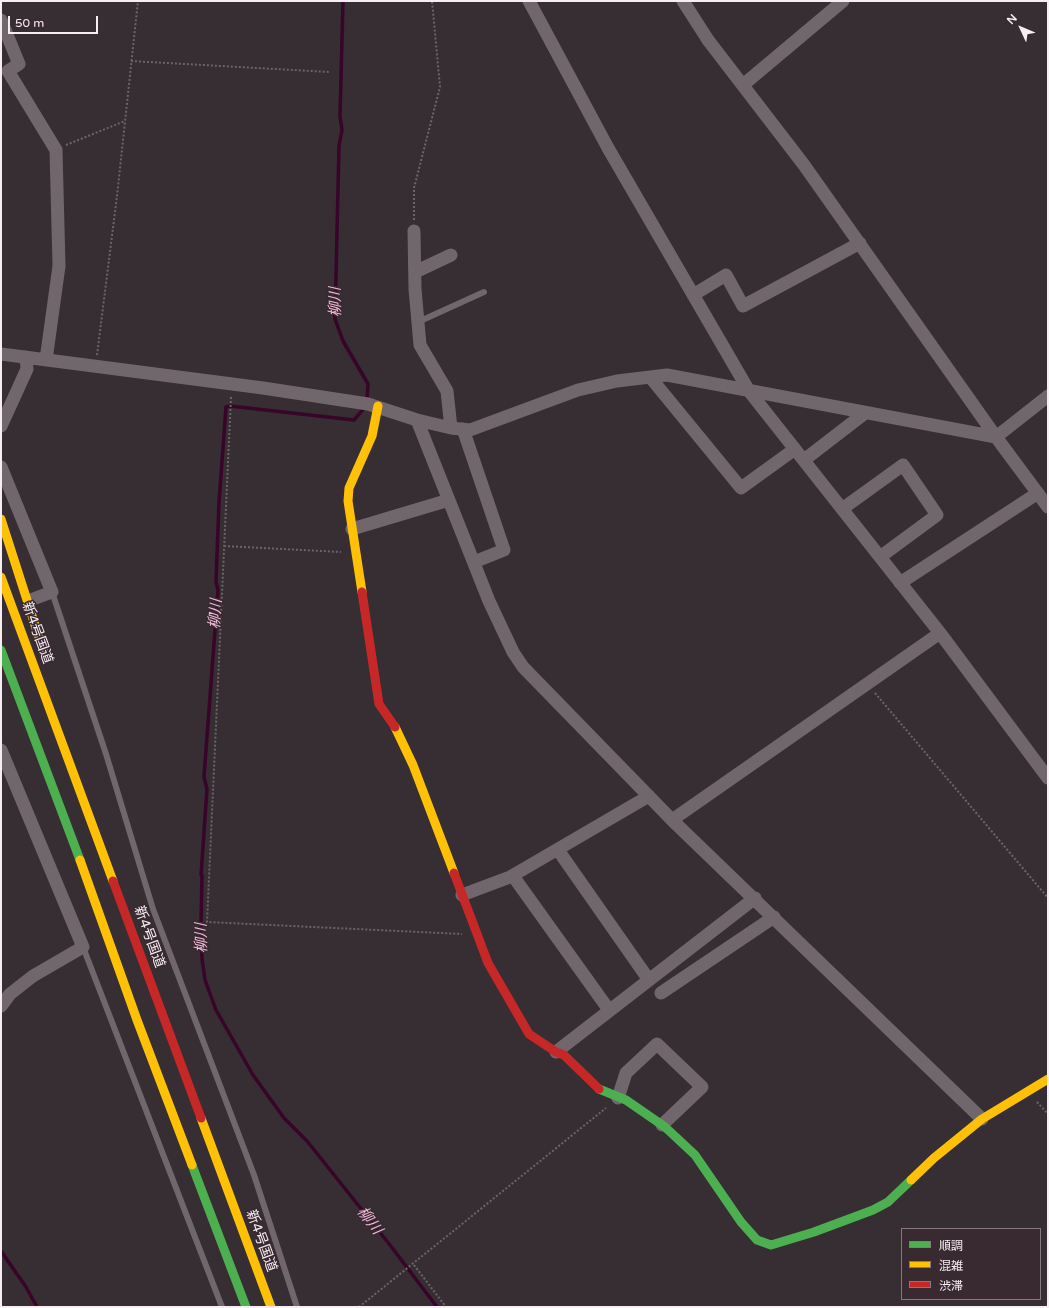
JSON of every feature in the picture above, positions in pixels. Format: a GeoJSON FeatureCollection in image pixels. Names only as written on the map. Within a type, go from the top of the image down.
{"type":"FeatureCollection","features":[{"type":"Feature","properties":{"kind":"main road"},"geometry":{"type":"LineString","coordinates":[[378,406],[372,436],[348,488],[348,501],[379,704],[393,722],[413,765],[488,963],[529,1034],[556,1052],[564,1055],[600,1090],[626,1100],[662,1125],[695,1155],[741,1222],[757,1240],[771,1246],[873,1210],[888,1202],[934,1158],[982,1119],[1048,1079]]}},
{"type":"Feature","properties":{"kind":"main road"},"geometry":{"type":"LineString","coordinates":[[1,519],[46,660]]}},
{"type":"Feature","properties":{"kind":"main road","name":"新4号国道"},"geometry":{"type":"LineString","coordinates":[[1,577],[271,1307]]}},
{"type":"Feature","properties":{"kind":"main road"},"geometry":{"type":"LineString","coordinates":[[1,650],[84,870],[140,1027],[246,1307]]}},
{"type":"Feature","properties":{"kind":"main road"},"geometry":{"type":"LineString","coordinates":[[4,686],[39,754]]}},
{"type":"Feature","properties":{"kind":"main road"},"geometry":{"type":"LineString","coordinates":[[61,711],[86,806]]}},
{"type":"Feature","properties":{"kind":"street"},"geometry":{"type":"LineString","coordinates":[[528,1],[608,148],[749,391],[940,633],[1048,778]]}},
{"type":"Feature","properties":{"kind":"street"},"geometry":{"type":"LineString","coordinates":[[683,1],[708,40],[804,165],[996,437],[1048,507]]}},
{"type":"Feature","properties":{"kind":"street"},"geometry":{"type":"LineString","coordinates":[[743,85],[843,1]]}},
{"type":"Feature","properties":{"kind":"street"},"geometry":{"type":"LineString","coordinates":[[1,20],[19,64],[5,73],[56,150],[59,266],[46,360]]}},
{"type":"Feature","properties":{"kind":"street"},"geometry":{"type":"LineString","coordinates":[[414,231],[420,345],[447,391],[457,428],[504,550],[474,562]]}},
{"type":"Feature","properties":{"kind":"street"},"geometry":{"type":"LineString","coordinates":[[693,295],[726,275],[744,306],[860,243]]}},
{"type":"Feature","properties":{"kind":"street"},"geometry":{"type":"LineString","coordinates":[[415,272],[451,255]]}},
{"type":"Feature","properties":{"kind":"street"},"geometry":{"type":"LineString","coordinates":[[1,354],[232,383],[378,406],[417,420],[470,430],[578,390],[616,381],[667,375],[996,437],[1048,396]]}},
{"type":"Feature","properties":{"kind":"street"},"geometry":{"type":"LineString","coordinates":[[1,426],[27,369],[26,357]]}},
{"type":"Feature","properties":{"kind":"street"},"geometry":{"type":"LineString","coordinates":[[650,377],[742,488],[795,449]]}},
{"type":"Feature","properties":{"kind":"street"},"geometry":{"type":"LineString","coordinates":[[804,460],[865,413]]}},
{"type":"Feature","properties":{"kind":"street"},"geometry":{"type":"LineString","coordinates":[[417,420],[474,562],[513,652],[523,667],[672,820],[755,898],[982,1119]]}},
{"type":"Feature","properties":{"kind":"street"},"geometry":{"type":"LineString","coordinates":[[842,509],[903,465],[937,515],[880,557]]}},
{"type":"Feature","properties":{"kind":"street"},"geometry":{"type":"LineString","coordinates":[[1,467],[52,592],[33,599]]}},
{"type":"Feature","properties":{"kind":"street"},"geometry":{"type":"LineString","coordinates":[[900,582],[1038,493]]}},
{"type":"Feature","properties":{"kind":"street"},"geometry":{"type":"LineString","coordinates":[[352,529],[449,500]]}},
{"type":"Feature","properties":{"kind":"street"},"geometry":{"type":"LineString","coordinates":[[672,820],[940,633]]}},
{"type":"Feature","properties":{"kind":"street"},"geometry":{"type":"LineString","coordinates":[[1,750],[83,947],[33,976],[13,991],[1,1006]]}},
{"type":"Feature","properties":{"kind":"street"},"geometry":{"type":"LineString","coordinates":[[462,895],[513,876],[649,796]]}},
{"type":"Feature","properties":{"kind":"street"},"geometry":{"type":"LineString","coordinates":[[558,850],[649,980]]}},
{"type":"Feature","properties":{"kind":"street"},"geometry":{"type":"LineString","coordinates":[[513,876],[609,1010]]}},
{"type":"Feature","properties":{"kind":"street"},"geometry":{"type":"LineString","coordinates":[[556,1052],[755,898]]}},
{"type":"Feature","properties":{"kind":"street"},"geometry":{"type":"LineString","coordinates":[[661,993],[774,917]]}},
{"type":"Feature","properties":{"kind":"street"},"geometry":{"type":"LineString","coordinates":[[618,1098],[626,1073],[657,1044],[702,1088],[662,1125]]}},
{"type":"Feature","properties":{"kind":"lane"},"geometry":{"type":"LineString","coordinates":[[418,322],[484,292]]}},
{"type":"Feature","properties":{"kind":"lane"},"geometry":{"type":"LineString","coordinates":[[52,592],[106,754],[153,909],[254,1175],[297,1307]]}},
{"type":"Feature","properties":{"kind":"lane"},"geometry":{"type":"LineString","coordinates":[[83,947],[222,1307]]}},
{"type":"Feature","properties":{"kind":"path"},"geometry":{"type":"LineString","coordinates":[[96,366],[138,1]]}},
{"type":"Feature","properties":{"kind":"path"},"geometry":{"type":"LineString","coordinates":[[414,231],[414,188],[440,88],[432,1]]}},
{"type":"Feature","properties":{"kind":"path"},"geometry":{"type":"LineString","coordinates":[[131,61],[330,72]]}},
{"type":"Feature","properties":{"kind":"path"},"geometry":{"type":"LineString","coordinates":[[56,150],[125,121]]}},
{"type":"Feature","properties":{"kind":"path"},"geometry":{"type":"LineString","coordinates":[[232,383],[207,922],[477,934]]}},
{"type":"Feature","properties":{"kind":"path"},"geometry":{"type":"LineString","coordinates":[[224,546],[356,553]]}},
{"type":"Feature","properties":{"kind":"path"},"geometry":{"type":"LineString","coordinates":[[867,684],[1048,898]]}},
{"type":"Feature","properties":{"kind":"path"},"geometry":{"type":"LineString","coordinates":[[359,1307],[401,1275],[618,1098]]}},
{"type":"Feature","properties":{"kind":"path"},"geometry":{"type":"LineString","coordinates":[[414,1264],[446,1307]]}},
{"type":"Feature","properties":{"kind":"waterway","name":"柳川"},"geometry":{"type":"LineString","coordinates":[[343,1],[340,116],[342,130],[339,146],[335,319],[343,341],[368,384],[367,401]]}},
{"type":"Feature","properties":{"kind":"waterway","name":"柳川"},"geometry":{"type":"LineString","coordinates":[[365,407],[354,420],[230,406],[226,407],[219,502],[216,582],[218,590],[204,777],[207,789],[201,875],[202,959],[205,980],[216,1010],[253,1075],[284,1118],[307,1141],[390,1245],[437,1307]]}},
{"type":"Feature","properties":{"kind":"waterway"},"geometry":{"type":"LineString","coordinates":[[1,1251],[26,1287],[37,1307]]}},
{"type":"Feature","properties":{"kind":"traffic: fast"},"geometry":{"type":"LineString","coordinates":[[1,650],[80,860]]}},
{"type":"Feature","properties":{"kind":"traffic: fast"},"geometry":{"type":"LineString","coordinates":[[599,1089],[626,1100],[665,1127],[695,1155],[741,1222],[757,1240],[771,1245],[814,1232],[873,1210],[888,1202],[911,1180]]}},
{"type":"Feature","properties":{"kind":"traffic: fast"},"geometry":{"type":"LineString","coordinates":[[192,1165],[246,1307]]}},
{"type":"Feature","properties":{"kind":"traffic: slow"},"geometry":{"type":"LineString","coordinates":[[362,592],[348,501],[349,488],[372,436],[378,406]]}},
{"type":"Feature","properties":{"kind":"traffic: slow"},"geometry":{"type":"LineString","coordinates":[[1,519],[44,653]]}},
{"type":"Feature","properties":{"kind":"traffic: slow"},"geometry":{"type":"LineString","coordinates":[[1,577],[113,881]]}},
{"type":"Feature","properties":{"kind":"traffic: slow"},"geometry":{"type":"LineString","coordinates":[[395,727],[413,765],[454,873]]}},
{"type":"Feature","properties":{"kind":"traffic: slow"},"geometry":{"type":"LineString","coordinates":[[80,860],[137,1020],[192,1165]]}},
{"type":"Feature","properties":{"kind":"traffic: slow"},"geometry":{"type":"LineString","coordinates":[[911,1180],[934,1158],[982,1119],[1048,1079]]}},
{"type":"Feature","properties":{"kind":"traffic: slow"},"geometry":{"type":"LineString","coordinates":[[201,1118],[271,1307]]}},
{"type":"Feature","properties":{"kind":"traffic: jam"},"geometry":{"type":"LineString","coordinates":[[362,592],[379,704],[395,727]]}},
{"type":"Feature","properties":{"kind":"traffic: jam"},"geometry":{"type":"LineString","coordinates":[[454,873],[488,963],[529,1034],[556,1052],[564,1055],[599,1089]]}},
{"type":"Feature","properties":{"kind":"traffic: jam"},"geometry":{"type":"LineString","coordinates":[[113,881],[201,1118]]}}]}
